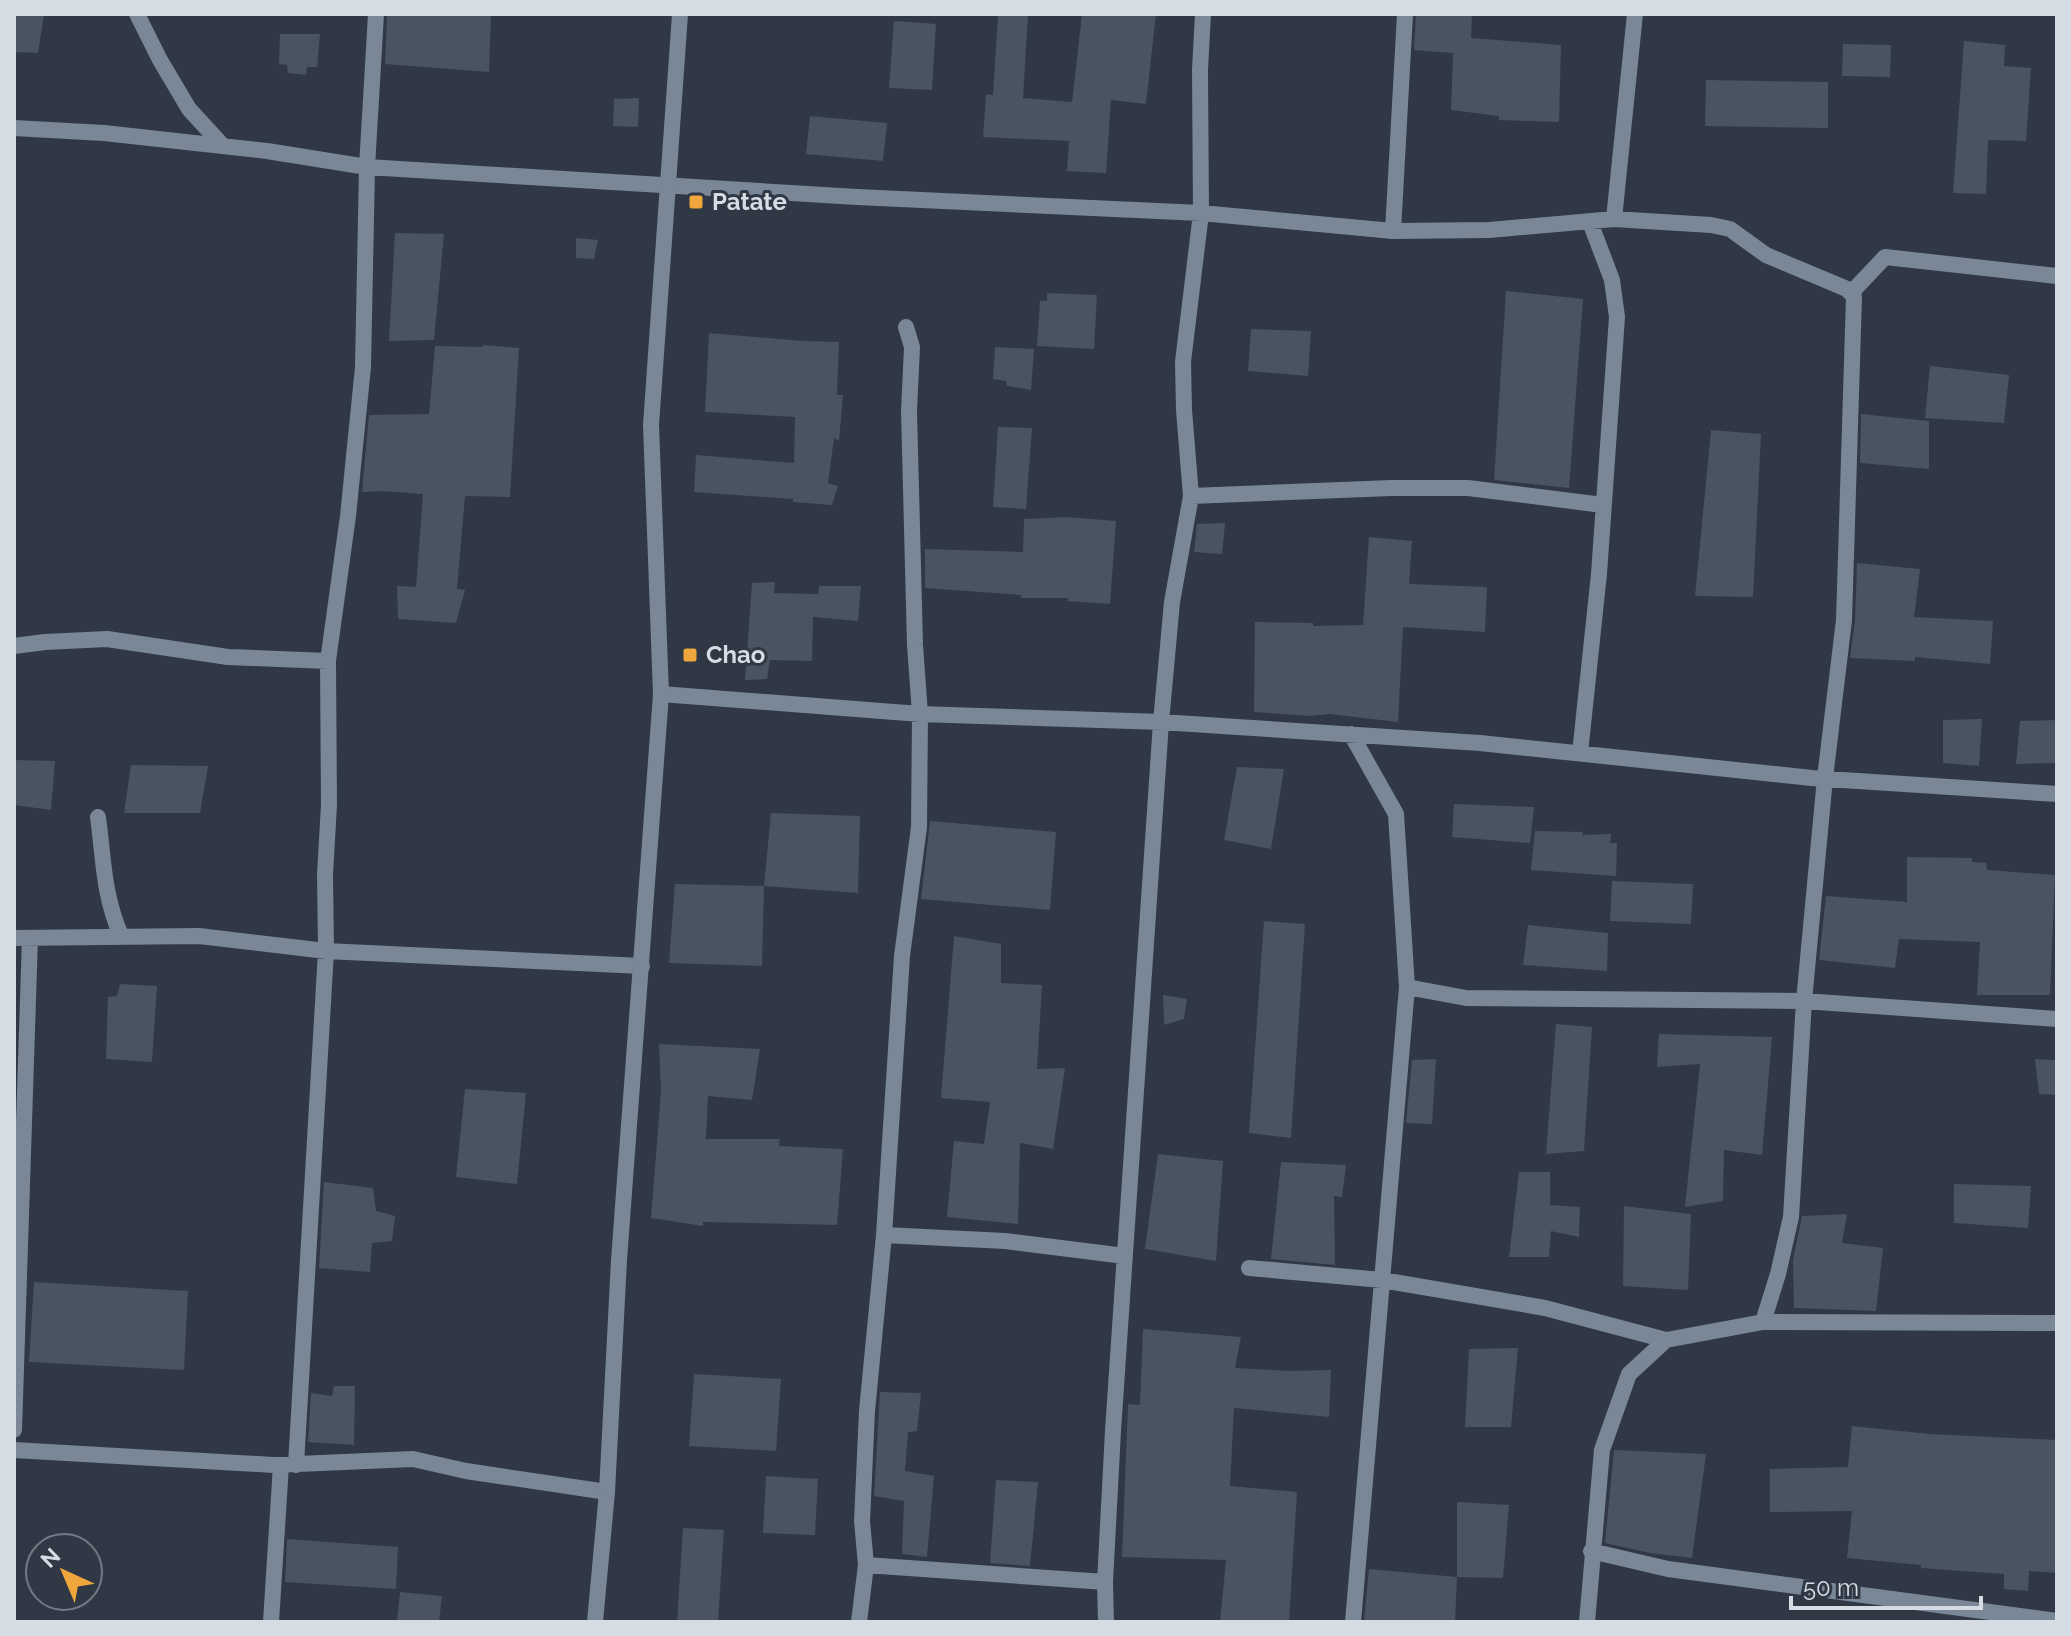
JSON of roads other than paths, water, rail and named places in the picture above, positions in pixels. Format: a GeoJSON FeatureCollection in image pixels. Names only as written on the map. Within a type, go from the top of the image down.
{"type":"FeatureCollection","features":[{"type":"Feature","properties":{"kind":"street"},"geometry":{"type":"LineString","coordinates":[[137,14],[189,109],[223,146]]}},
{"type":"Feature","properties":{"kind":"street"},"geometry":{"type":"LineString","coordinates":[[271,1622],[289,1465],[326,951],[328,661],[348,516],[363,367],[367,167],[376,14]]}},
{"type":"Feature","properties":{"kind":"street"},"geometry":{"type":"LineString","coordinates":[[595,1622],[607,1492],[619,1260],[661,694],[651,425],[680,14]]}},
{"type":"Feature","properties":{"kind":"street"},"geometry":{"type":"LineString","coordinates":[[1106,1622],[1105,1582],[1161,722],[1172,602],[1191,496],[1183,362],[1201,213],[1200,70],[1203,14]]}},
{"type":"Feature","properties":{"kind":"street"},"geometry":{"type":"LineString","coordinates":[[1393,231],[1405,14]]}},
{"type":"Feature","properties":{"kind":"street"},"geometry":{"type":"LineString","coordinates":[[1614,219],[1635,14]]}},
{"type":"Feature","properties":{"kind":"street"},"geometry":{"type":"LineString","coordinates":[[14,128],[104,133],[223,146],[367,167],[902,200],[1201,213],[1393,231],[1489,230],[1614,219],[1730,229],[1766,255],[1851,293],[1854,297],[1844,620],[1804,1001],[1791,1217],[1763,1322]]}},
{"type":"Feature","properties":{"kind":"street"},"geometry":{"type":"LineString","coordinates":[[1580,753],[1599,574],[1617,317],[1612,280],[1590,222]]}},
{"type":"Feature","properties":{"kind":"street"},"geometry":{"type":"LineString","coordinates":[[1851,293],[1885,257],[2057,276]]}},
{"type":"Feature","properties":{"kind":"street"},"geometry":{"type":"LineString","coordinates":[[859,1622],[866,1565],[862,1521],[867,1411],[884,1235],[902,956],[919,827],[920,714],[915,645],[909,411],[912,347],[906,327]]}},
{"type":"Feature","properties":{"kind":"street"},"geometry":{"type":"LineString","coordinates":[[1191,496],[1468,488],[1603,505]]}},
{"type":"Feature","properties":{"kind":"street"},"geometry":{"type":"LineString","coordinates":[[14,646],[107,639],[228,657],[328,661]]}},
{"type":"Feature","properties":{"kind":"street"},"geometry":{"type":"LineString","coordinates":[[661,694],[920,714],[1161,722],[1480,743],[1825,778],[2057,794]]}},
{"type":"Feature","properties":{"kind":"street"},"geometry":{"type":"LineString","coordinates":[[1351,734],[1396,814],[1407,987],[1353,1622]]}},
{"type":"Feature","properties":{"kind":"street"},"geometry":{"type":"LineString","coordinates":[[98,817],[103,875],[121,936]]}},
{"type":"Feature","properties":{"kind":"street"},"geometry":{"type":"LineString","coordinates":[[14,1430],[22,938],[199,936],[326,951],[642,966]]}},
{"type":"Feature","properties":{"kind":"street"},"geometry":{"type":"LineString","coordinates":[[1407,987],[1466,998],[1804,1001],[2057,1019]]}},
{"type":"Feature","properties":{"kind":"street"},"geometry":{"type":"LineString","coordinates":[[884,1235],[1005,1241],[1125,1256]]}},
{"type":"Feature","properties":{"kind":"street"},"geometry":{"type":"LineString","coordinates":[[1249,1268],[1382,1280],[1545,1308],[1666,1340],[1763,1322],[2057,1323]]}},
{"type":"Feature","properties":{"kind":"street"},"geometry":{"type":"LineString","coordinates":[[1587,1622],[1602,1450],[1629,1374],[1666,1340]]}},
{"type":"Feature","properties":{"kind":"street"},"geometry":{"type":"LineString","coordinates":[[14,1450],[289,1465],[413,1459],[466,1471],[607,1492]]}},
{"type":"Feature","properties":{"kind":"street"},"geometry":{"type":"LineString","coordinates":[[1591,1551],[1668,1569],[2057,1621]]}},
{"type":"Feature","properties":{"kind":"street"},"geometry":{"type":"LineString","coordinates":[[866,1565],[1105,1582]]}},
{"type":"Feature","properties":{"kind":"place","name":"Patate"},"geometry":{"type":"Point","coordinates":[696,202]}},
{"type":"Feature","properties":{"kind":"place","name":"Chao"},"geometry":{"type":"Point","coordinates":[690,655]}}]}
